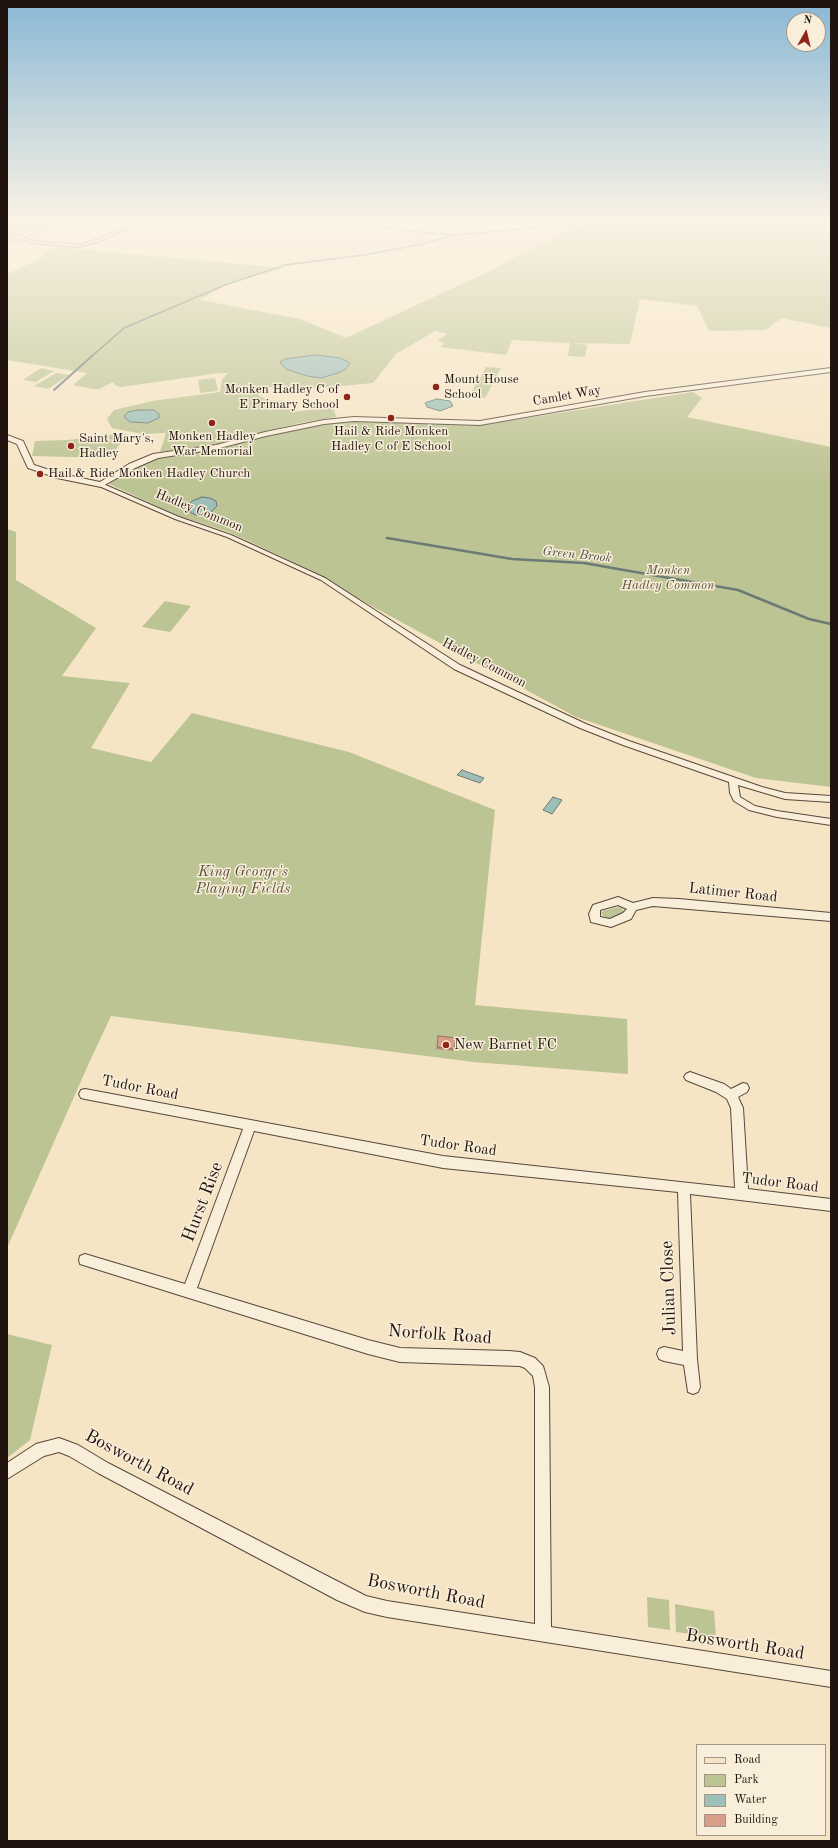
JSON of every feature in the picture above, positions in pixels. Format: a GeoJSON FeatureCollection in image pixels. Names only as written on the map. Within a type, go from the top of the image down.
{"type":"FeatureCollection","features":[{"type":"Feature","properties":{"kind":"street","name":"Camlet Way"},"geometry":{"type":"LineString","coordinates":[[101,485],[132,466],[156,456],[216,446],[264,434],[324,422],[354,419],[480,423],[623,398],[831,370]]}},
{"type":"Feature","properties":{"kind":"street"},"geometry":{"type":"LineString","coordinates":[[7,437],[20,443],[31,466],[60,476],[101,485]]}},
{"type":"Feature","properties":{"kind":"street","name":"Hadley Common"},"geometry":{"type":"LineString","coordinates":[[101,485],[177,518],[229,536],[323,579],[346,592],[457,667],[582,726],[760,790],[785,796],[831,799]]}},
{"type":"Feature","properties":{"kind":"street"},"geometry":{"type":"LineString","coordinates":[[733,781],[734,793],[737,799],[752,808],[777,814],[831,822]]}},
{"type":"Feature","properties":{"kind":"street","name":"Latimer Road"},"geometry":{"type":"LineString","coordinates":[[633,907],[653,902],[679,903],[831,917]]}},
{"type":"Feature","properties":{"kind":"street"},"geometry":{"type":"LineString","coordinates":[[690,1077],[720,1088],[731,1095],[736,1108],[742,1194]]}},
{"type":"Feature","properties":{"kind":"street"},"geometry":{"type":"LineString","coordinates":[[731,1095],[743,1088]]}},
{"type":"Feature","properties":{"kind":"street","name":"Tudor Road"},"geometry":{"type":"LineString","coordinates":[[84,1094],[443,1162],[684,1187],[831,1205]]}},
{"type":"Feature","properties":{"kind":"street","name":"Hurst Rise"},"geometry":{"type":"LineString","coordinates":[[189,1291],[251,1125]]}},
{"type":"Feature","properties":{"kind":"street","name":"Julian Close"},"geometry":{"type":"LineString","coordinates":[[684,1187],[692,1387]]}},
{"type":"Feature","properties":{"kind":"street","name":"Norfolk Road"},"geometry":{"type":"LineString","coordinates":[[86,1260],[368,1348],[400,1355],[509,1358],[520,1359],[530,1363],[538,1371],[542,1387],[543,1633]]}},
{"type":"Feature","properties":{"kind":"street"},"geometry":{"type":"LineString","coordinates":[[664,1354],[690,1359]]}},
{"type":"Feature","properties":{"kind":"street","name":"Bosworth Road"},"geometry":{"type":"LineString","coordinates":[[7,1472],[20,1461],[41,1449],[59,1445],[74,1450],[117,1476],[343,1594],[365,1604],[387,1609],[831,1679]]}},
{"type":"Feature","properties":{"kind":"green space"},"geometry":{"type":"Polygon","coordinates":[[[7,310],[254,310],[300,319],[346,338],[405,310],[638,310],[630,344],[573,343],[587,345],[585,357],[568,356],[570,343],[512,340],[506,355],[440,347],[444,343],[437,341],[447,334],[435,331],[396,354],[373,383],[296,390],[269,387],[258,395],[267,400],[286,401],[290,407],[290,412],[330,408],[334,410],[336,417],[300,423],[216,444],[160,452],[166,433],[142,434],[112,428],[107,419],[114,410],[152,401],[220,392],[222,379],[228,373],[121,387],[116,386],[113,382],[99,389],[73,385],[87,373],[7,360],[7,310]],[[137,410],[125,418],[130,422],[136,423],[154,410],[137,410]]]}},
{"type":"Feature","properties":{"kind":"green space"},"geometry":{"type":"Polygon","coordinates":[[[699,310],[831,310],[831,328],[781,318],[766,330],[709,331],[699,310]]]}},
{"type":"Feature","properties":{"kind":"green space"},"geometry":{"type":"Polygon","coordinates":[[[486,367],[501,368],[485,398],[469,396],[486,367]]]}},
{"type":"Feature","properties":{"kind":"green space"},"geometry":{"type":"Polygon","coordinates":[[[41,368],[54,371],[36,382],[23,380],[41,368]]]}},
{"type":"Feature","properties":{"kind":"green space"},"geometry":{"type":"Polygon","coordinates":[[[56,373],[69,375],[48,389],[34,386],[56,373]]]}},
{"type":"Feature","properties":{"kind":"green space"},"geometry":{"type":"Polygon","coordinates":[[[215,378],[218,391],[200,393],[198,380],[215,378]]]}},
{"type":"Feature","properties":{"kind":"green space","name":"Monken Hadley Common"},"geometry":{"type":"Polygon","coordinates":[[[693,392],[702,398],[687,417],[831,447],[831,787],[756,778],[576,717],[344,591],[321,575],[229,532],[179,516],[109,484],[131,469],[154,458],[202,450],[296,428],[344,421],[482,425],[693,392]]]}},
{"type":"Feature","properties":{"kind":"green space"},"geometry":{"type":"Polygon","coordinates":[[[128,434],[109,458],[32,456],[35,441],[67,440],[128,434]]]}},
{"type":"Feature","properties":{"kind":"green space","name":"King George's Playing Fields"},"geometry":{"type":"Polygon","coordinates":[[[7,529],[16,532],[16,580],[96,628],[62,676],[130,683],[91,748],[151,762],[192,713],[349,752],[495,810],[475,1005],[627,1019],[628,1074],[473,1062],[111,1016],[7,1248],[7,529]]]}},
{"type":"Feature","properties":{"kind":"green space"},"geometry":{"type":"Polygon","coordinates":[[[165,601],[191,606],[170,632],[142,627],[165,601]]]}},
{"type":"Feature","properties":{"kind":"green space"},"geometry":{"type":"Polygon","coordinates":[[[618,907],[622,908],[624,912],[609,918],[605,918],[601,913],[603,911],[618,907]]]}},
{"type":"Feature","properties":{"kind":"green space"},"geometry":{"type":"Polygon","coordinates":[[[7,1334],[52,1345],[30,1440],[7,1458],[7,1334]]]}},
{"type":"Feature","properties":{"kind":"green space"},"geometry":{"type":"Polygon","coordinates":[[[647,1597],[669,1600],[670,1630],[648,1627],[647,1597]]]}},
{"type":"Feature","properties":{"kind":"green space"},"geometry":{"type":"Polygon","coordinates":[[[675,1604],[714,1611],[716,1638],[676,1632],[675,1604]]]}},
{"type":"Feature","properties":{"kind":"water"},"geometry":{"type":"Polygon","coordinates":[[[315,355],[341,358],[350,363],[346,369],[321,378],[307,376],[286,369],[280,362],[285,359],[315,355]]]}},
{"type":"Feature","properties":{"kind":"water"},"geometry":{"type":"Polygon","coordinates":[[[437,399],[450,401],[453,406],[440,411],[427,407],[425,403],[437,399]]]}},
{"type":"Feature","properties":{"kind":"water"},"geometry":{"type":"Polygon","coordinates":[[[137,410],[154,410],[159,414],[159,418],[148,423],[130,422],[125,418],[125,415],[128,412],[137,410]]]}},
{"type":"Feature","properties":{"kind":"water"},"geometry":{"type":"Polygon","coordinates":[[[202,497],[210,498],[216,501],[217,506],[210,513],[199,516],[191,513],[188,506],[192,501],[202,497]]]}},
{"type":"Feature","properties":{"kind":"water"},"geometry":{"type":"Polygon","coordinates":[[[462,770],[484,778],[480,783],[457,775],[462,770]]]}},
{"type":"Feature","properties":{"kind":"water"},"geometry":{"type":"Polygon","coordinates":[[[553,797],[562,800],[552,814],[543,810],[553,797]]]}},
{"type":"Feature","properties":{"kind":"building","name":"New Barnet FC"},"geometry":{"type":"Polygon","coordinates":[[[438,1036],[456,1038],[454,1049],[437,1047],[438,1036]]]}},
{"type":"Feature","properties":{"kind":"waterway"},"geometry":{"type":"LineString","coordinates":[[91,357],[124,328],[166,310]]}},
{"type":"Feature","properties":{"kind":"waterway"},"geometry":{"type":"LineString","coordinates":[[54,390],[92,356]]}},
{"type":"Feature","properties":{"kind":"waterway","name":"Green Brook"},"geometry":{"type":"LineString","coordinates":[[387,538],[512,559],[584,563],[738,590],[809,619],[831,624]]}},
{"type":"Feature","properties":{"kind":"place","name":"Mount House School"},"geometry":{"type":"Point","coordinates":[436,387]}},
{"type":"Feature","properties":{"kind":"place","name":"Monken Hadley C of E Primary School"},"geometry":{"type":"Point","coordinates":[347,397]}},
{"type":"Feature","properties":{"kind":"place","name":"Hail & Ride Monken Hadley C of E School"},"geometry":{"type":"Point","coordinates":[391,418]}},
{"type":"Feature","properties":{"kind":"place","name":"Monken Hadley War Memorial"},"geometry":{"type":"Point","coordinates":[212,423]}},
{"type":"Feature","properties":{"kind":"place","name":"Saint Mary's, Hadley"},"geometry":{"type":"Point","coordinates":[71,446]}},
{"type":"Feature","properties":{"kind":"place","name":"Hail & Ride Monken Hadley Church"},"geometry":{"type":"Point","coordinates":[40,474]}},
{"type":"Feature","properties":{"kind":"place","name":"New Barnet FC"},"geometry":{"type":"Point","coordinates":[446,1045]}}]}
